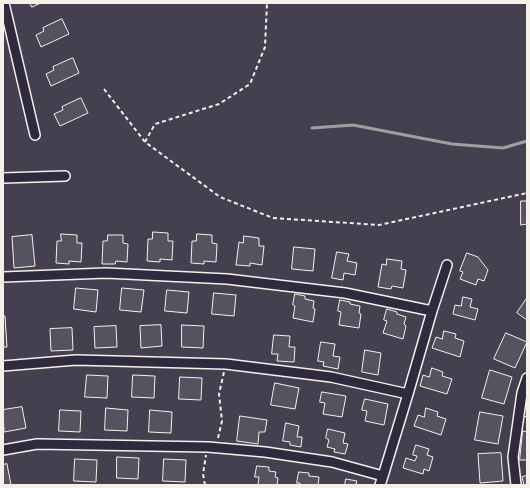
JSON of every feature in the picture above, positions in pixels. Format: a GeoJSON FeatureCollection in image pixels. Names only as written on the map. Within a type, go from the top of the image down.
{"type":"FeatureCollection","features":[{"type":"Feature","properties":{"kind":"street"},"geometry":{"type":"LineString","coordinates":[[4,8],[35,135]]}},
{"type":"Feature","properties":{"kind":"street"},"geometry":{"type":"LineString","coordinates":[[3,178],[65,176]]}},
{"type":"Feature","properties":{"kind":"street"},"geometry":{"type":"LineString","coordinates":[[380,485],[447,265]]}},
{"type":"Feature","properties":{"kind":"street"},"geometry":{"type":"LineString","coordinates":[[3,277],[106,273],[227,279],[345,293],[432,311]]}},
{"type":"Feature","properties":{"kind":"street"},"geometry":{"type":"LineString","coordinates":[[3,366],[76,360],[226,364],[331,377],[408,394]]}},
{"type":"Feature","properties":{"kind":"street"},"geometry":{"type":"LineString","coordinates":[[516,485],[513,457],[522,393],[527,378]]}},
{"type":"Feature","properties":{"kind":"street"},"geometry":{"type":"LineString","coordinates":[[3,450],[38,444],[212,447],[265,452],[332,462],[383,476]]}},
{"type":"Feature","properties":{"kind":"path"},"geometry":{"type":"LineString","coordinates":[[145,142],[155,124],[219,104],[250,84],[266,47],[267,3]]}},
{"type":"Feature","properties":{"kind":"path"},"geometry":{"type":"LineString","coordinates":[[104,89],[145,142],[220,197],[273,218],[379,225],[527,193]]}},
{"type":"Feature","properties":{"kind":"path"},"geometry":{"type":"LineString","coordinates":[[205,485],[203,474],[222,421],[219,394],[226,364]]}},
{"type":"Feature","properties":{"kind":"shaded area"},"geometry":{"type":"Polygon","coordinates":[[[3,3],[527,3],[527,485],[3,485],[3,3]]]}},
{"type":"Feature","properties":{"kind":"building"},"geometry":{"type":"Polygon","coordinates":[[[30,3],[41,3],[32,7],[30,3]]]}},
{"type":"Feature","properties":{"kind":"building"},"geometry":{"type":"Polygon","coordinates":[[[62,19],[69,34],[41,47],[36,35],[44,31],[43,28],[62,19]]]}},
{"type":"Feature","properties":{"kind":"building"},"geometry":{"type":"Polygon","coordinates":[[[73,58],[79,73],[51,86],[46,74],[54,70],[53,67],[73,58]]]}},
{"type":"Feature","properties":{"kind":"building"},"geometry":{"type":"Polygon","coordinates":[[[81,98],[88,113],[60,126],[54,114],[63,110],[62,107],[81,98]]]}},
{"type":"Feature","properties":{"kind":"building"},"geometry":{"type":"Polygon","coordinates":[[[521,201],[527,201],[527,224],[521,225],[521,201]]]}},
{"type":"Feature","properties":{"kind":"building"},"geometry":{"type":"Polygon","coordinates":[[[153,232],[168,233],[168,241],[173,241],[172,260],[160,259],[160,262],[147,261],[148,239],[152,239],[153,232]]]}},
{"type":"Feature","properties":{"kind":"building"},"geometry":{"type":"Polygon","coordinates":[[[61,234],[77,235],[77,243],[82,243],[81,262],[69,261],[69,264],[56,263],[57,241],[61,241],[61,234]]]}},
{"type":"Feature","properties":{"kind":"building"},"geometry":{"type":"Polygon","coordinates":[[[197,234],[212,235],[212,243],[217,244],[216,262],[204,261],[204,264],[191,263],[192,241],[196,241],[197,234]]]}},
{"type":"Feature","properties":{"kind":"building"},"geometry":{"type":"Polygon","coordinates":[[[32,235],[35,266],[14,268],[12,237],[32,235]]]}},
{"type":"Feature","properties":{"kind":"building"},"geometry":{"type":"Polygon","coordinates":[[[108,235],[123,235],[123,243],[128,244],[127,262],[116,261],[115,264],[102,264],[103,241],[107,241],[108,235]]]}},
{"type":"Feature","properties":{"kind":"building"},"geometry":{"type":"Polygon","coordinates":[[[244,236],[259,238],[259,246],[264,246],[262,265],[250,263],[250,266],[236,265],[239,242],[243,243],[244,236]]]}},
{"type":"Feature","properties":{"kind":"building"},"geometry":{"type":"Polygon","coordinates":[[[294,247],[315,249],[313,271],[292,269],[294,247]]]}},
{"type":"Feature","properties":{"kind":"building"},"geometry":{"type":"Polygon","coordinates":[[[337,252],[349,254],[347,261],[357,263],[355,275],[344,273],[343,280],[332,278],[337,252]]]}},
{"type":"Feature","properties":{"kind":"building"},"geometry":{"type":"Polygon","coordinates":[[[467,253],[478,257],[488,270],[484,281],[478,279],[476,285],[460,279],[463,272],[460,271],[467,253]]]}},
{"type":"Feature","properties":{"kind":"building"},"geometry":{"type":"Polygon","coordinates":[[[387,259],[402,261],[401,269],[406,270],[403,288],[392,286],[391,289],[378,287],[382,264],[386,265],[387,259]]]}},
{"type":"Feature","properties":{"kind":"building"},"geometry":{"type":"Polygon","coordinates":[[[76,288],[98,290],[96,312],[74,309],[76,288]]]}},
{"type":"Feature","properties":{"kind":"building"},"geometry":{"type":"Polygon","coordinates":[[[122,288],[144,290],[141,312],[120,310],[122,288]]]}},
{"type":"Feature","properties":{"kind":"building"},"geometry":{"type":"Polygon","coordinates":[[[167,290],[189,292],[187,313],[165,311],[167,290]]]}},
{"type":"Feature","properties":{"kind":"building"},"geometry":{"type":"Polygon","coordinates":[[[214,293],[236,295],[234,316],[212,314],[214,293]]]}},
{"type":"Feature","properties":{"kind":"building"},"geometry":{"type":"Polygon","coordinates":[[[295,294],[305,296],[305,299],[314,301],[313,308],[315,309],[313,322],[293,318],[295,294]]]}},
{"type":"Feature","properties":{"kind":"building"},"geometry":{"type":"Polygon","coordinates":[[[463,297],[472,299],[470,307],[478,309],[475,320],[453,314],[455,305],[461,306],[463,297]]]}},
{"type":"Feature","properties":{"kind":"building"},"geometry":{"type":"Polygon","coordinates":[[[527,298],[527,320],[517,313],[527,298]]]}},
{"type":"Feature","properties":{"kind":"building"},"geometry":{"type":"Polygon","coordinates":[[[340,300],[360,306],[359,313],[361,314],[359,328],[339,325],[341,312],[338,311],[340,300]]]}},
{"type":"Feature","properties":{"kind":"building"},"geometry":{"type":"Polygon","coordinates":[[[387,309],[406,317],[404,324],[406,326],[403,339],[383,333],[387,321],[384,320],[387,309]]]}},
{"type":"Feature","properties":{"kind":"building"},"geometry":{"type":"Polygon","coordinates":[[[3,316],[5,316],[7,347],[3,347],[3,316]]]}},
{"type":"Feature","properties":{"kind":"building"},"geometry":{"type":"Polygon","coordinates":[[[161,325],[162,346],[141,348],[140,326],[161,325]]]}},
{"type":"Feature","properties":{"kind":"building"},"geometry":{"type":"Polygon","coordinates":[[[182,325],[204,326],[203,348],[182,347],[182,325]]]}},
{"type":"Feature","properties":{"kind":"building"},"geometry":{"type":"Polygon","coordinates":[[[116,326],[117,347],[95,348],[94,327],[116,326]]]}},
{"type":"Feature","properties":{"kind":"building"},"geometry":{"type":"Polygon","coordinates":[[[72,328],[73,350],[51,351],[50,329],[72,328]]]}},
{"type":"Feature","properties":{"kind":"building"},"geometry":{"type":"Polygon","coordinates":[[[444,331],[456,334],[455,338],[464,341],[460,357],[432,348],[436,337],[442,339],[444,331]]]}},
{"type":"Feature","properties":{"kind":"building"},"geometry":{"type":"Polygon","coordinates":[[[506,333],[527,342],[515,368],[494,359],[506,333]]]}},
{"type":"Feature","properties":{"kind":"building"},"geometry":{"type":"Polygon","coordinates":[[[274,335],[290,336],[289,347],[295,347],[294,362],[277,361],[278,354],[272,354],[274,335]]]}},
{"type":"Feature","properties":{"kind":"building"},"geometry":{"type":"Polygon","coordinates":[[[321,342],[335,344],[333,356],[340,357],[338,369],[323,366],[324,362],[318,361],[321,342]]]}},
{"type":"Feature","properties":{"kind":"building"},"geometry":{"type":"Polygon","coordinates":[[[365,350],[381,353],[378,375],[362,372],[365,350]]]}},
{"type":"Feature","properties":{"kind":"building"},"geometry":{"type":"Polygon","coordinates":[[[432,368],[443,372],[442,376],[452,379],[447,394],[420,386],[423,375],[429,377],[432,368]]]}},
{"type":"Feature","properties":{"kind":"building"},"geometry":{"type":"Polygon","coordinates":[[[490,370],[512,377],[504,404],[482,398],[490,370]]]}},
{"type":"Feature","properties":{"kind":"building"},"geometry":{"type":"Polygon","coordinates":[[[87,375],[108,376],[107,398],[85,397],[87,375]]]}},
{"type":"Feature","properties":{"kind":"building"},"geometry":{"type":"Polygon","coordinates":[[[133,375],[155,376],[154,398],[132,397],[133,375]]]}},
{"type":"Feature","properties":{"kind":"building"},"geometry":{"type":"Polygon","coordinates":[[[180,377],[202,378],[201,400],[179,399],[180,377]]]}},
{"type":"Feature","properties":{"kind":"building"},"geometry":{"type":"Polygon","coordinates":[[[275,383],[299,388],[295,409],[271,405],[275,383]]]}},
{"type":"Feature","properties":{"kind":"building"},"geometry":{"type":"Polygon","coordinates":[[[322,392],[346,396],[342,417],[323,414],[325,403],[320,402],[322,392]]]}},
{"type":"Feature","properties":{"kind":"building"},"geometry":{"type":"Polygon","coordinates":[[[365,399],[388,404],[384,425],[365,421],[367,411],[362,410],[365,399]]]}},
{"type":"Feature","properties":{"kind":"building"},"geometry":{"type":"Polygon","coordinates":[[[527,400],[527,417],[523,416],[527,400]]]}},
{"type":"Feature","properties":{"kind":"building"},"geometry":{"type":"Polygon","coordinates":[[[22,407],[26,428],[4,432],[3,410],[22,407]]]}},
{"type":"Feature","properties":{"kind":"building"},"geometry":{"type":"Polygon","coordinates":[[[106,408],[128,410],[127,431],[105,430],[106,408]]]}},
{"type":"Feature","properties":{"kind":"building"},"geometry":{"type":"Polygon","coordinates":[[[426,408],[438,412],[437,416],[446,419],[441,435],[414,426],[418,415],[424,417],[426,408]]]}},
{"type":"Feature","properties":{"kind":"building"},"geometry":{"type":"Polygon","coordinates":[[[60,410],[81,411],[80,432],[59,431],[60,410]]]}},
{"type":"Feature","properties":{"kind":"building"},"geometry":{"type":"Polygon","coordinates":[[[150,410],[172,412],[171,433],[149,432],[150,410]]]}},
{"type":"Feature","properties":{"kind":"building"},"geometry":{"type":"Polygon","coordinates":[[[480,412],[503,416],[498,444],[475,440],[480,412]]]}},
{"type":"Feature","properties":{"kind":"building"},"geometry":{"type":"Polygon","coordinates":[[[240,416],[267,420],[265,432],[259,432],[258,444],[237,441],[240,416]]]}},
{"type":"Feature","properties":{"kind":"building"},"geometry":{"type":"Polygon","coordinates":[[[286,423],[299,426],[297,437],[302,437],[301,447],[290,445],[290,442],[283,441],[286,423]]]}},
{"type":"Feature","properties":{"kind":"building"},"geometry":{"type":"Polygon","coordinates":[[[328,429],[345,433],[343,443],[348,444],[345,454],[334,452],[335,449],[327,447],[329,440],[326,438],[328,429]]]}},
{"type":"Feature","properties":{"kind":"building"},"geometry":{"type":"Polygon","coordinates":[[[523,431],[527,432],[527,460],[520,460],[523,431]]]}},
{"type":"Feature","properties":{"kind":"building"},"geometry":{"type":"Polygon","coordinates":[[[416,445],[429,449],[427,455],[433,457],[429,471],[424,469],[423,474],[403,468],[406,458],[415,461],[417,456],[413,455],[416,445]]]}},
{"type":"Feature","properties":{"kind":"building"},"geometry":{"type":"Polygon","coordinates":[[[501,453],[503,481],[480,483],[478,454],[501,453]]]}},
{"type":"Feature","properties":{"kind":"building"},"geometry":{"type":"Polygon","coordinates":[[[117,457],[139,458],[138,479],[117,478],[117,457]]]}},
{"type":"Feature","properties":{"kind":"building"},"geometry":{"type":"Polygon","coordinates":[[[75,459],[97,460],[96,482],[74,481],[75,459]]]}},
{"type":"Feature","properties":{"kind":"building"},"geometry":{"type":"Polygon","coordinates":[[[164,459],[186,460],[185,482],[163,481],[164,459]]]}},
{"type":"Feature","properties":{"kind":"building"},"geometry":{"type":"Polygon","coordinates":[[[7,464],[11,485],[3,485],[3,465],[7,464]]]}},
{"type":"Feature","properties":{"kind":"building"},"geometry":{"type":"Polygon","coordinates":[[[257,466],[269,467],[269,471],[276,472],[275,477],[278,478],[277,485],[258,485],[259,477],[255,477],[257,466]]]}},
{"type":"Feature","properties":{"kind":"building"},"geometry":{"type":"Polygon","coordinates":[[[299,472],[309,473],[309,476],[319,477],[318,485],[300,485],[300,483],[297,483],[299,472]]]}},
{"type":"Feature","properties":{"kind":"building"},"geometry":{"type":"Polygon","coordinates":[[[527,476],[527,485],[524,485],[522,477],[527,476]]]}},
{"type":"Feature","properties":{"kind":"building"},"geometry":{"type":"Polygon","coordinates":[[[346,479],[357,481],[356,484],[359,485],[345,485],[346,479]]]}},
{"type":"Feature","properties":{"kind":"waterway"},"geometry":{"type":"LineString","coordinates":[[312,128],[353,125],[452,144],[503,148],[527,141]]}}]}
